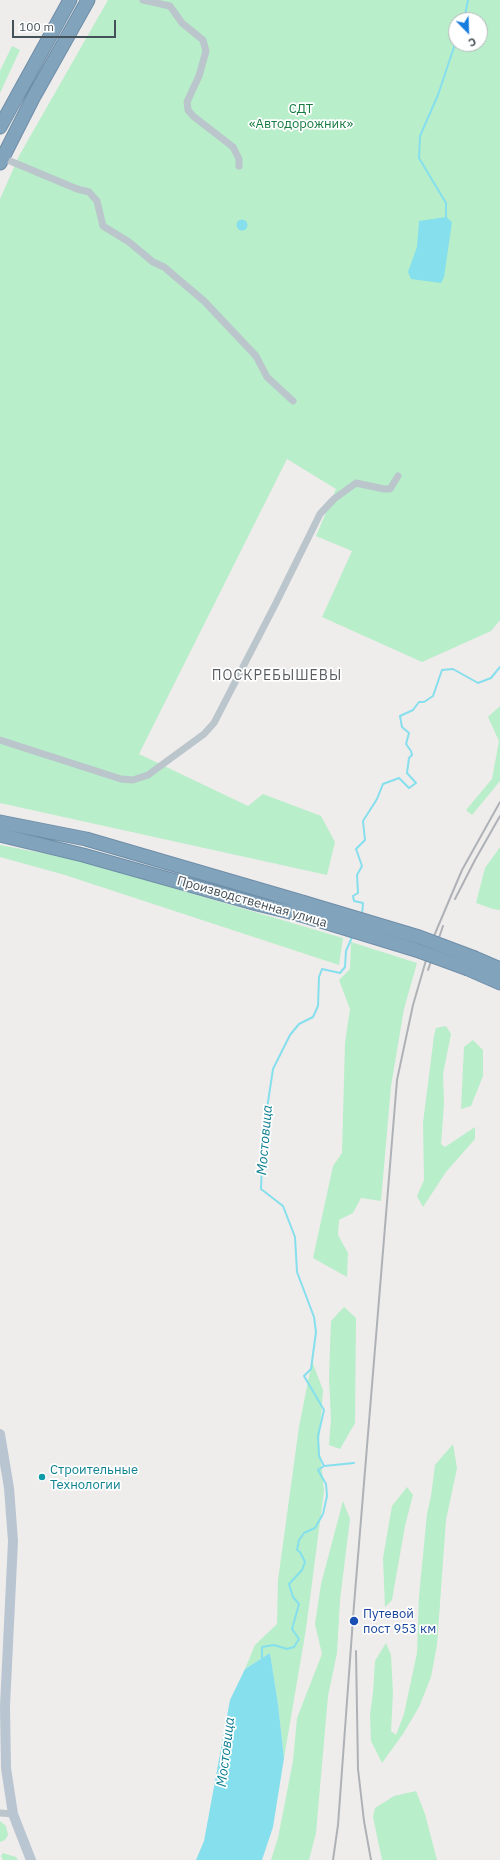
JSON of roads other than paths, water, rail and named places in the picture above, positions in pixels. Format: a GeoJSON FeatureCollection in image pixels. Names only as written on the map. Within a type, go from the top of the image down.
{"type":"FeatureCollection","features":[{"type":"Feature","properties":{"kind":"highway"},"geometry":{"type":"LineString","coordinates":[[0,127],[70,0]]}},
{"type":"Feature","properties":{"kind":"highway"},"geometry":{"type":"LineString","coordinates":[[1,160],[33,98],[88,0]]}},
{"type":"Feature","properties":{"kind":"highway","name":"Производственная улица"},"geometry":{"type":"LineString","coordinates":[[0,822],[86,839],[300,908],[419,937],[472,963],[500,983]]}},
{"type":"Feature","properties":{"kind":"highway","name":"Производственная улица"},"geometry":{"type":"LineString","coordinates":[[0,835],[83,855],[257,904],[300,908]]}},
{"type":"Feature","properties":{"kind":"highway","name":"Производственная улица"},"geometry":{"type":"LineString","coordinates":[[472,963],[500,969]]}},
{"type":"Feature","properties":{"kind":"main road"},"geometry":{"type":"LineString","coordinates":[[0,1434],[9,1488],[13,1541],[5,1726],[6,1768],[13,1814],[31,1860]]}},
{"type":"Feature","properties":{"kind":"street"},"geometry":{"type":"LineString","coordinates":[[143,0],[170,6],[182,23],[203,40],[206,51],[199,76],[187,102],[188,110],[193,116],[233,147],[239,159],[238,166]]}},
{"type":"Feature","properties":{"kind":"street"},"geometry":{"type":"LineString","coordinates":[[1,160],[77,189],[89,192],[97,201],[103,226],[129,242],[153,262],[164,267],[204,301],[256,356],[267,377],[293,401]]}},
{"type":"Feature","properties":{"kind":"street"},"geometry":{"type":"LineString","coordinates":[[0,740],[121,779],[133,780],[148,775],[204,734],[214,723],[320,514],[334,499],[356,483],[390,489],[398,476]]}},
{"type":"Feature","properties":{"kind":"street"},"geometry":{"type":"LineString","coordinates":[[0,1813],[13,1814]]}},
{"type":"Feature","properties":{"kind":"water"},"geometry":{"type":"Polygon","coordinates":[[[446,217],[452,222],[444,277],[441,283],[411,279],[408,272],[417,247],[419,221],[446,217]]]}},
{"type":"Feature","properties":{"kind":"water"},"geometry":{"type":"Polygon","coordinates":[[[240,220],[244,220],[246,221],[246,229],[240,230],[237,227],[237,223],[240,220]]]}},
{"type":"Feature","properties":{"kind":"water"},"geometry":{"type":"Polygon","coordinates":[[[270,1653],[284,1758],[273,1827],[262,1860],[196,1860],[204,1841],[230,1700],[245,1669],[270,1653]]]}},
{"type":"Feature","properties":{"kind":"waterway"},"geometry":{"type":"LineString","coordinates":[[466,12],[468,0]]}},
{"type":"Feature","properties":{"kind":"waterway"},"geometry":{"type":"LineString","coordinates":[[446,217],[446,203],[419,158],[420,136],[438,95],[452,52]]}},
{"type":"Feature","properties":{"kind":"waterway","name":"Мостовица"},"geometry":{"type":"LineString","coordinates":[[362,915],[363,903],[354,901],[353,896],[358,893],[357,875],[362,866],[356,849],[365,840],[363,821],[377,799],[383,784],[399,778],[409,788],[416,783],[407,773],[409,758],[412,755],[406,744],[409,733],[402,727],[400,716],[413,710],[419,702],[424,702],[433,696],[442,670],[453,669],[478,683],[491,678],[500,667]]}},
{"type":"Feature","properties":{"kind":"waterway","name":"Мостовица"},"geometry":{"type":"LineString","coordinates":[[262,1661],[262,1647],[274,1645],[287,1649],[294,1647],[299,1639],[292,1629],[299,1604],[293,1597],[289,1584],[302,1570],[305,1562],[300,1552],[297,1550],[299,1540],[304,1533],[315,1528],[323,1514],[327,1496],[326,1484],[318,1470],[324,1466],[319,1456],[318,1436],[324,1410],[304,1376],[311,1369],[316,1332],[314,1317],[297,1272],[295,1237],[283,1206],[261,1189],[263,1135],[273,1069],[290,1035],[299,1024],[313,1017],[318,1006],[319,977],[322,969],[340,973],[345,967],[346,951],[353,935]]}},
{"type":"Feature","properties":{"kind":"waterway"},"geometry":{"type":"LineString","coordinates":[[324,1466],[354,1463]]}},
{"type":"Feature","properties":{"kind":"railway"},"geometry":{"type":"LineString","coordinates":[[333,1860],[338,1825],[354,1605],[397,1080],[413,1005],[431,943],[462,870],[500,802]]}},
{"type":"Feature","properties":{"kind":"railway"},"geometry":{"type":"LineString","coordinates":[[455,899],[500,816]]}},
{"type":"Feature","properties":{"kind":"railway"},"geometry":{"type":"LineString","coordinates":[[428,970],[443,926]]}},
{"type":"Feature","properties":{"kind":"railway"},"geometry":{"type":"LineString","coordinates":[[356,1651],[358,1769],[364,1821],[371,1860]]}},
{"type":"Feature","properties":{"kind":"place","name":"Строительные Технологии"},"geometry":{"type":"Point","coordinates":[42,1477]}},
{"type":"Feature","properties":{"kind":"place","name":"Путевой пост 953 км"},"geometry":{"type":"Point","coordinates":[354,1621]}},
{"type":"Feature","properties":{"kind":"district","name":"ПОСКРЕБЫШЕВЫ"},"geometry":{"type":"Point","coordinates":[277,676]}},
{"type":"Feature","properties":{"kind":"park label","name":"СДТ «Автодорожник»"},"geometry":{"type":"Point","coordinates":[301,116]}}]}
